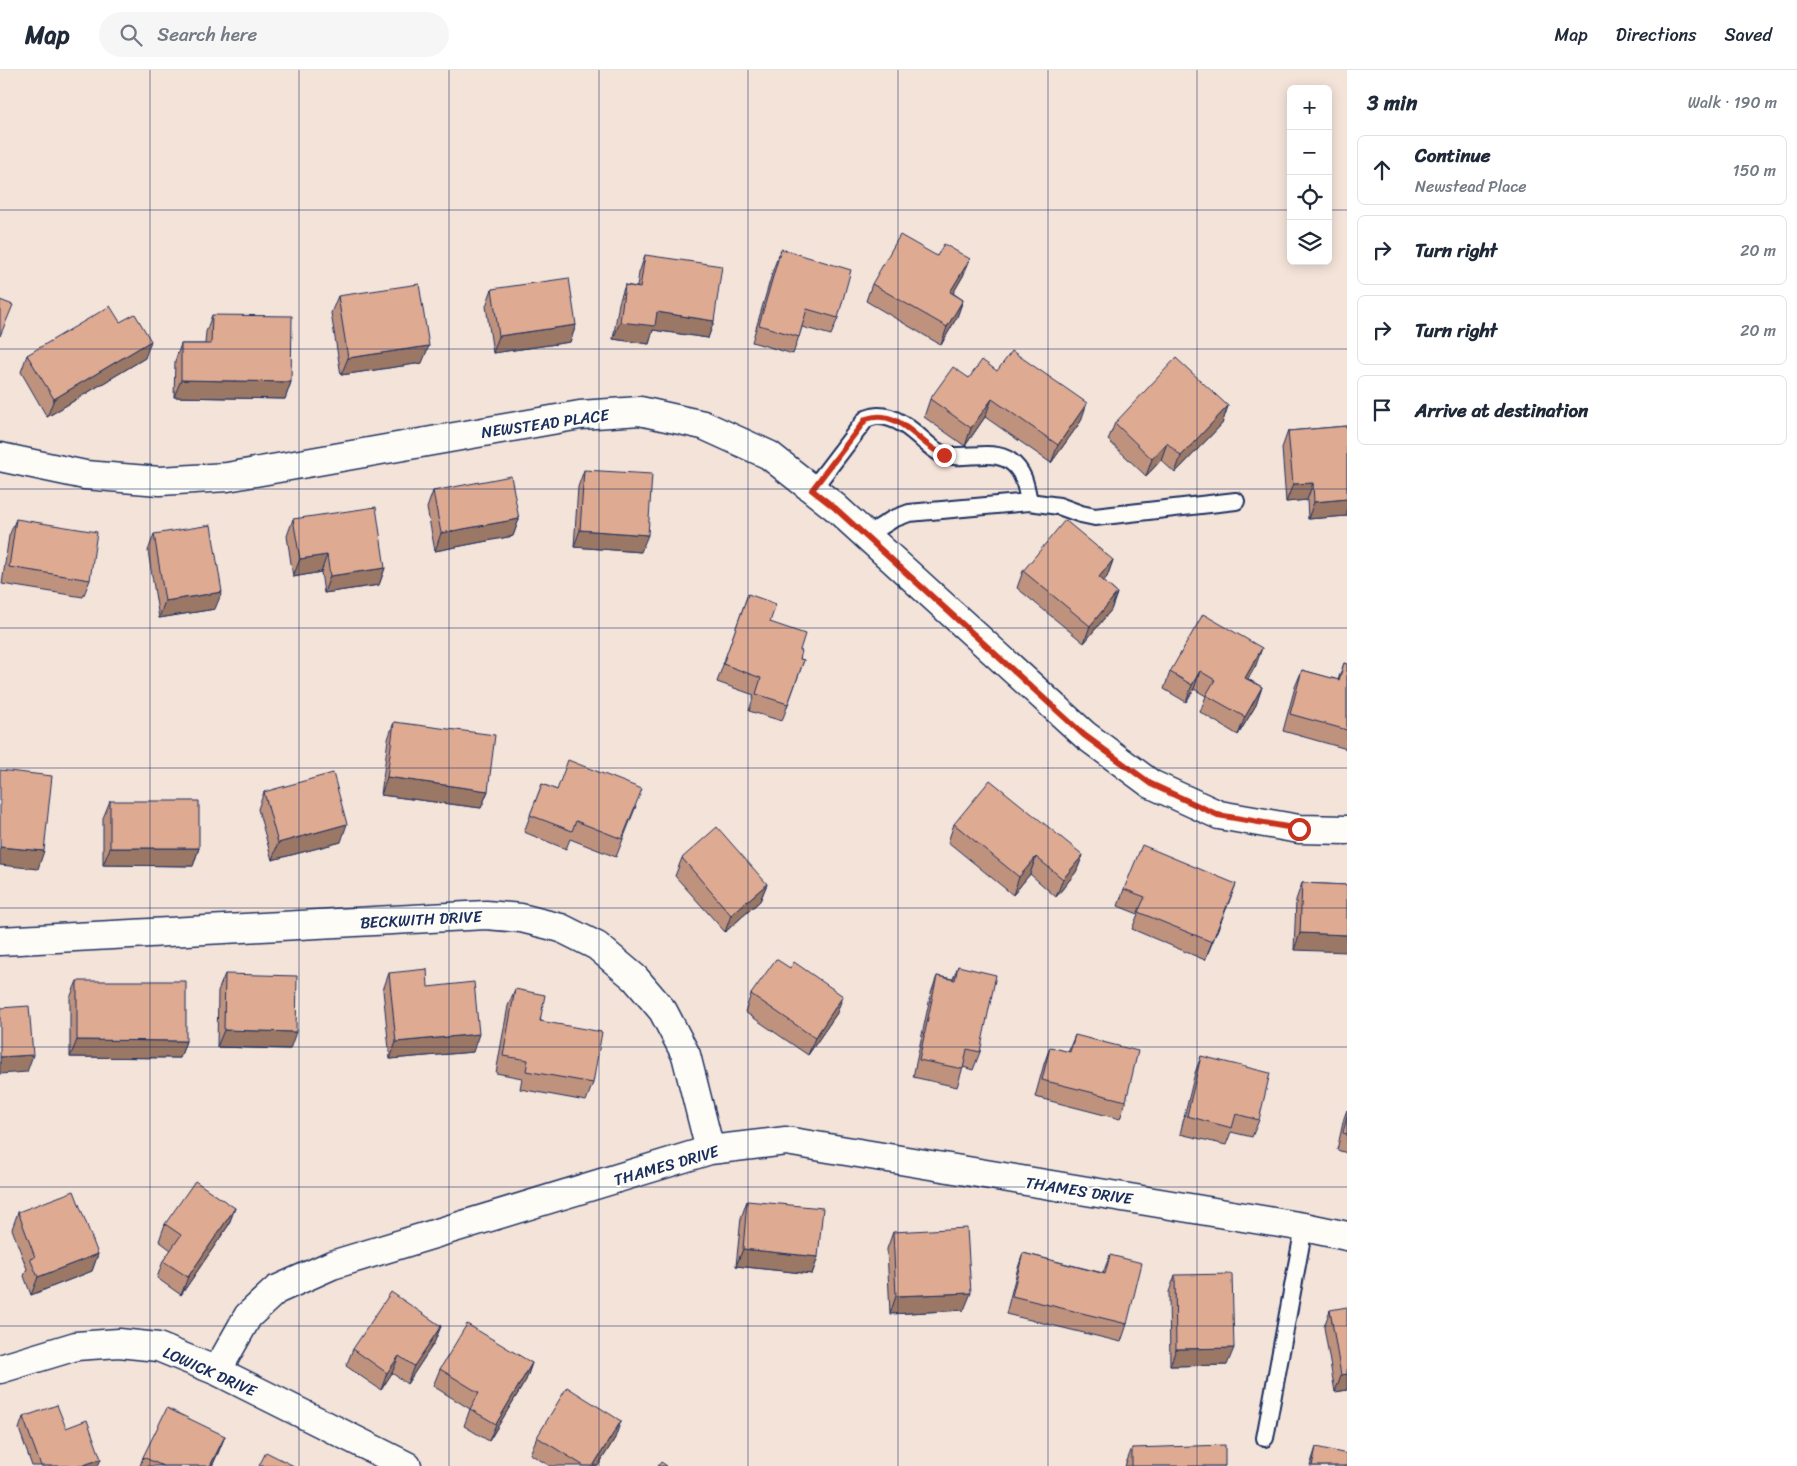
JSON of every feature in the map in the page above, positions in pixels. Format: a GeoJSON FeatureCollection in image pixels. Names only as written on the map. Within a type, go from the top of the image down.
{"type":"FeatureCollection","features":[{"type":"Feature","properties":{"kind":"street","name":"NEWSTEAD PLACE"},"geometry":{"type":"LineString","coordinates":[[0,457],[85,475],[160,481],[227,477],[580,415],[640,411],[703,425],[769,455],[866,536],[1084,735],[1151,784],[1218,815],[1299,829],[1347,830]]}},
{"type":"Feature","properties":{"kind":"street","name":"BECKWITH DRIVE"},"geometry":{"type":"LineString","coordinates":[[0,941],[486,915],[521,918],[561,928],[597,946],[635,978],[663,1011],[686,1054],[710,1150]]}},
{"type":"Feature","properties":{"kind":"street","name":"THAMES DRIVE"},"geometry":{"type":"LineString","coordinates":[[217,1372],[248,1316],[276,1290],[332,1265],[710,1150],[786,1141],[1304,1227],[1347,1236]]}},
{"type":"Feature","properties":{"kind":"street","name":"LOWICK DRIVE"},"geometry":{"type":"LineString","coordinates":[[0,1369],[76,1346],[119,1343],[158,1347],[217,1372],[407,1466]]}},
{"type":"Feature","properties":{"kind":"lane"},"geometry":{"type":"LineString","coordinates":[[812,490],[866,419],[877,416],[893,420],[910,429],[935,451],[944,455],[990,456],[1008,460],[1017,466],[1023,476],[1029,502]]}},
{"type":"Feature","properties":{"kind":"lane"},"geometry":{"type":"LineString","coordinates":[[866,536],[893,519],[909,513],[1029,502],[1059,506],[1095,517],[1236,501]]}},
{"type":"Feature","properties":{"kind":"lane"},"geometry":{"type":"LineString","coordinates":[[1265,1438],[1304,1227]]}},
{"type":"Feature","properties":{"kind":"building"},"geometry":{"type":"Polygon","coordinates":[[[900,235],[937,256],[944,244],[970,259],[950,292],[963,300],[947,327],[872,284],[900,235]]]}},
{"type":"Feature","properties":{"kind":"building"},"geometry":{"type":"Polygon","coordinates":[[[781,249],[851,270],[838,318],[807,309],[799,337],[759,325],[781,249]]]}},
{"type":"Feature","properties":{"kind":"building"},"geometry":{"type":"Polygon","coordinates":[[[645,255],[722,266],[714,321],[657,312],[655,326],[620,322],[625,285],[640,288],[645,255]]]}},
{"type":"Feature","properties":{"kind":"building"},"geometry":{"type":"Polygon","coordinates":[[[569,278],[576,325],[499,336],[492,289],[569,278]]]}},
{"type":"Feature","properties":{"kind":"building"},"geometry":{"type":"Polygon","coordinates":[[[419,284],[429,346],[348,358],[338,296],[419,284]]]}},
{"type":"Feature","properties":{"kind":"building"},"geometry":{"type":"Polygon","coordinates":[[[0,300],[13,305],[0,336],[0,300]]]}},
{"type":"Feature","properties":{"kind":"building"},"geometry":{"type":"Polygon","coordinates":[[[110,306],[120,322],[135,314],[151,341],[54,399],[27,355],[110,306]]]}},
{"type":"Feature","properties":{"kind":"building"},"geometry":{"type":"Polygon","coordinates":[[[212,315],[292,316],[291,382],[181,380],[181,344],[211,344],[212,315]]]}},
{"type":"Feature","properties":{"kind":"building"},"geometry":{"type":"Polygon","coordinates":[[[1012,351],[1087,403],[1058,445],[992,399],[971,428],[930,399],[953,367],[969,378],[982,360],[997,371],[1012,351]]]}},
{"type":"Feature","properties":{"kind":"building"},"geometry":{"type":"Polygon","coordinates":[[[1176,358],[1228,406],[1181,456],[1167,443],[1152,459],[1115,423],[1176,358]]]}},
{"type":"Feature","properties":{"kind":"building"},"geometry":{"type":"Polygon","coordinates":[[[1347,426],[1347,499],[1314,502],[1313,483],[1293,484],[1288,431],[1347,426]]]}},
{"type":"Feature","properties":{"kind":"building"},"geometry":{"type":"Polygon","coordinates":[[[584,470],[652,474],[648,535],[580,530],[584,470]]]}},
{"type":"Feature","properties":{"kind":"building"},"geometry":{"type":"Polygon","coordinates":[[[511,476],[519,519],[441,533],[433,491],[511,476]]]}},
{"type":"Feature","properties":{"kind":"building"},"geometry":{"type":"Polygon","coordinates":[[[376,507],[385,568],[330,576],[327,555],[300,559],[293,519],[376,507]]]}},
{"type":"Feature","properties":{"kind":"building"},"geometry":{"type":"Polygon","coordinates":[[[16,519],[97,532],[90,580],[9,567],[16,519]]]}},
{"type":"Feature","properties":{"kind":"building"},"geometry":{"type":"Polygon","coordinates":[[[1065,520],[1113,560],[1099,577],[1117,593],[1090,626],[1023,571],[1065,520]]]}},
{"type":"Feature","properties":{"kind":"building"},"geometry":{"type":"Polygon","coordinates":[[[211,525],[222,592],[165,601],[154,534],[211,525]]]}},
{"type":"Feature","properties":{"kind":"building"},"geometry":{"type":"Polygon","coordinates":[[[748,594],[776,604],[770,622],[805,634],[800,650],[802,651],[800,659],[804,660],[788,704],[756,694],[761,678],[723,664],[748,594]]]}},
{"type":"Feature","properties":{"kind":"building"},"geometry":{"type":"Polygon","coordinates":[[[1203,614],[1262,648],[1245,678],[1262,687],[1245,717],[1206,695],[1215,680],[1200,671],[1192,685],[1170,672],[1203,614]]]}},
{"type":"Feature","properties":{"kind":"building"},"geometry":{"type":"Polygon","coordinates":[[[1344,663],[1347,664],[1347,730],[1290,714],[1302,670],[1339,680],[1344,663]]]}},
{"type":"Feature","properties":{"kind":"building"},"geometry":{"type":"Polygon","coordinates":[[[394,722],[495,735],[488,791],[387,777],[394,722]]]}},
{"type":"Feature","properties":{"kind":"building"},"geometry":{"type":"Polygon","coordinates":[[[568,760],[642,789],[622,839],[576,821],[572,831],[530,815],[542,784],[557,790],[568,760]]]}},
{"type":"Feature","properties":{"kind":"building"},"geometry":{"type":"Polygon","coordinates":[[[0,770],[52,776],[44,851],[0,847],[0,770]]]}},
{"type":"Feature","properties":{"kind":"building"},"geometry":{"type":"Polygon","coordinates":[[[333,773],[347,824],[278,843],[264,792],[333,773]]]}},
{"type":"Feature","properties":{"kind":"building"},"geometry":{"type":"Polygon","coordinates":[[[990,780],[1083,855],[1063,879],[1036,857],[1019,877],[954,824],[990,780]]]}},
{"type":"Feature","properties":{"kind":"building"},"geometry":{"type":"Polygon","coordinates":[[[110,801],[199,801],[199,848],[110,848],[110,801]]]}},
{"type":"Feature","properties":{"kind":"building"},"geometry":{"type":"Polygon","coordinates":[[[717,827],[767,884],[731,915],[682,858],[717,827]]]}},
{"type":"Feature","properties":{"kind":"building"},"geometry":{"type":"Polygon","coordinates":[[[1142,845],[1236,884],[1212,942],[1138,912],[1145,897],[1124,889],[1142,845]]]}},
{"type":"Feature","properties":{"kind":"building"},"geometry":{"type":"Polygon","coordinates":[[[1302,883],[1347,885],[1347,935],[1300,933],[1302,883]]]}},
{"type":"Feature","properties":{"kind":"building"},"geometry":{"type":"Polygon","coordinates":[[[776,959],[790,968],[794,962],[843,996],[815,1038],[751,994],[776,959]]]}},
{"type":"Feature","properties":{"kind":"building"},"geometry":{"type":"Polygon","coordinates":[[[958,966],[996,975],[980,1052],[967,1049],[963,1069],[919,1060],[937,976],[955,980],[958,966]]]}},
{"type":"Feature","properties":{"kind":"building"},"geometry":{"type":"Polygon","coordinates":[[[427,969],[428,987],[474,982],[479,1034],[396,1042],[389,973],[427,969]]]}},
{"type":"Feature","properties":{"kind":"building"},"geometry":{"type":"Polygon","coordinates":[[[225,974],[297,976],[296,1032],[224,1030],[225,974]]]}},
{"type":"Feature","properties":{"kind":"building"},"geometry":{"type":"Polygon","coordinates":[[[77,981],[186,981],[186,1041],[77,1040],[77,981]]]}},
{"type":"Feature","properties":{"kind":"building"},"geometry":{"type":"Polygon","coordinates":[[[515,989],[545,995],[540,1021],[602,1032],[593,1083],[526,1071],[528,1060],[503,1056],[515,989]]]}},
{"type":"Feature","properties":{"kind":"building"},"geometry":{"type":"Polygon","coordinates":[[[29,1006],[33,1055],[0,1057],[0,1008],[29,1006]]]}},
{"type":"Feature","properties":{"kind":"building"},"geometry":{"type":"Polygon","coordinates":[[[1075,1035],[1138,1051],[1126,1101],[1042,1080],[1050,1047],[1070,1052],[1075,1035]]]}},
{"type":"Feature","properties":{"kind":"building"},"geometry":{"type":"Polygon","coordinates":[[[1201,1056],[1270,1073],[1259,1120],[1236,1114],[1232,1128],[1187,1116],[1201,1056]]]}},
{"type":"Feature","properties":{"kind":"building"},"geometry":{"type":"Polygon","coordinates":[[[1347,1116],[1347,1134],[1343,1133],[1347,1116]]]}},
{"type":"Feature","properties":{"kind":"building"},"geometry":{"type":"Polygon","coordinates":[[[195,1181],[235,1208],[188,1277],[163,1261],[181,1235],[165,1224],[195,1181]]]}},
{"type":"Feature","properties":{"kind":"building"},"geometry":{"type":"Polygon","coordinates":[[[74,1191],[98,1254],[38,1277],[30,1259],[35,1257],[18,1212],[74,1191]]]}},
{"type":"Feature","properties":{"kind":"building"},"geometry":{"type":"Polygon","coordinates":[[[747,1201],[823,1208],[818,1257],[743,1249],[747,1201]]]}},
{"type":"Feature","properties":{"kind":"building"},"geometry":{"type":"Polygon","coordinates":[[[967,1228],[971,1293],[896,1296],[893,1232],[967,1228]]]}},
{"type":"Feature","properties":{"kind":"building"},"geometry":{"type":"Polygon","coordinates":[[[1023,1253],[1105,1274],[1110,1255],[1142,1263],[1127,1324],[1012,1296],[1023,1253]]]}},
{"type":"Feature","properties":{"kind":"building"},"geometry":{"type":"Polygon","coordinates":[[[1232,1274],[1234,1348],[1176,1349],[1175,1275],[1232,1274]]]}},
{"type":"Feature","properties":{"kind":"building"},"geometry":{"type":"Polygon","coordinates":[[[391,1292],[441,1326],[414,1366],[399,1356],[387,1373],[353,1349],[391,1292]]]}},
{"type":"Feature","properties":{"kind":"building"},"geometry":{"type":"Polygon","coordinates":[[[1347,1307],[1347,1374],[1341,1375],[1330,1310],[1347,1307]]]}},
{"type":"Feature","properties":{"kind":"building"},"geometry":{"type":"Polygon","coordinates":[[[467,1324],[532,1363],[496,1424],[470,1409],[479,1393],[440,1369],[467,1324]]]}},
{"type":"Feature","properties":{"kind":"building"},"geometry":{"type":"Polygon","coordinates":[[[567,1387],[621,1421],[593,1466],[584,1466],[537,1437],[567,1387]]]}},
{"type":"Feature","properties":{"kind":"building"},"geometry":{"type":"Polygon","coordinates":[[[57,1405],[66,1428],[87,1420],[101,1459],[81,1466],[41,1466],[23,1417],[57,1405]]]}},
{"type":"Feature","properties":{"kind":"building"},"geometry":{"type":"Polygon","coordinates":[[[167,1408],[225,1436],[210,1466],[163,1466],[143,1457],[167,1408]]]}},
{"type":"Feature","properties":{"kind":"building"},"geometry":{"type":"Polygon","coordinates":[[[1225,1445],[1225,1466],[1132,1466],[1132,1448],[1225,1445]]]}},
{"type":"Feature","properties":{"kind":"building"},"geometry":{"type":"Polygon","coordinates":[[[1316,1447],[1347,1454],[1347,1466],[1312,1466],[1316,1447]]]}},
{"type":"Feature","properties":{"kind":"building"},"geometry":{"type":"Polygon","coordinates":[[[266,1452],[294,1466],[259,1466],[266,1452]]]}},
{"type":"Feature","properties":{"kind":"building"},"geometry":{"type":"Polygon","coordinates":[[[661,1462],[667,1466],[658,1466],[661,1462]]]}},
{"type":"Feature","properties":{"kind":"route"},"geometry":{"type":"LineString","coordinates":[[944,455],[935,451],[910,429],[893,420],[877,416],[866,419],[812,490],[835,508],[1084,735],[1151,784],[1218,815],[1299,829]]}}]}
